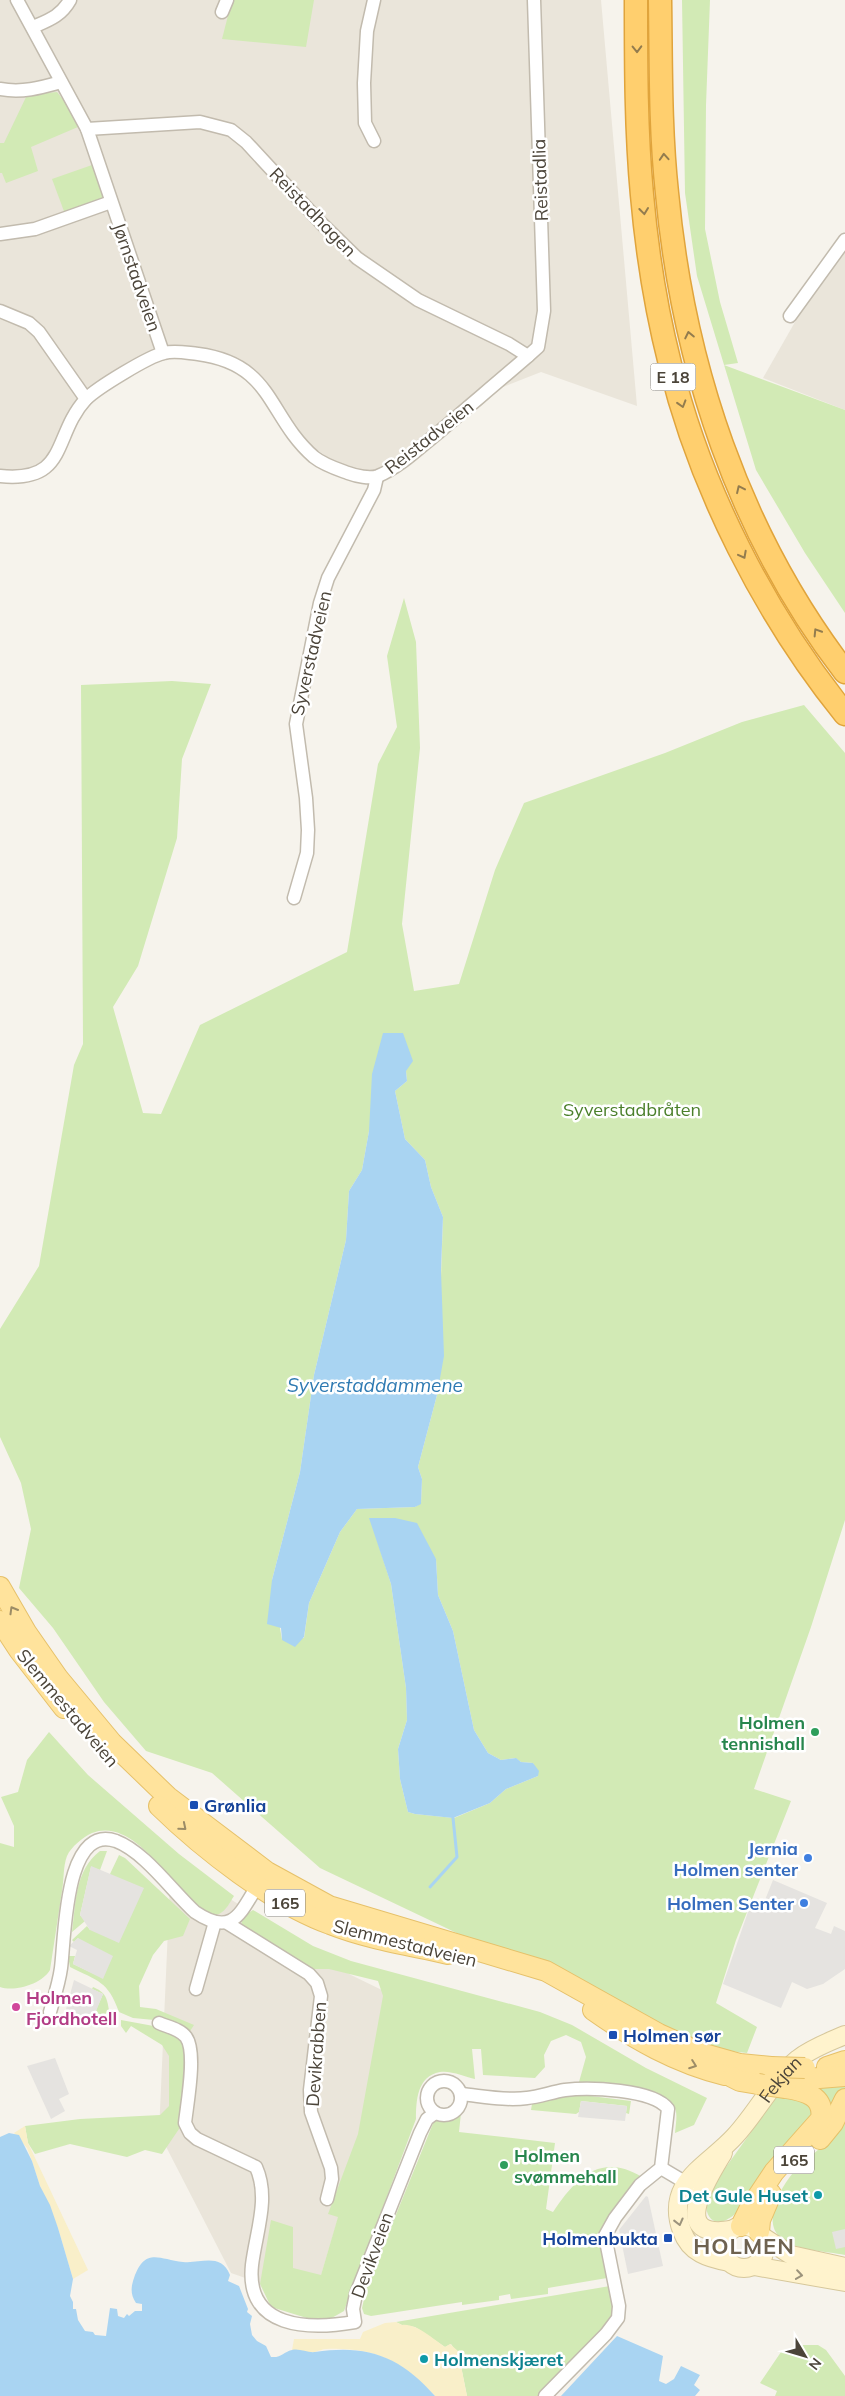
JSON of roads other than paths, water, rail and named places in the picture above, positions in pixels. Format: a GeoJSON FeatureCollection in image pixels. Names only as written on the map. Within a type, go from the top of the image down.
{"type":"FeatureCollection","features":[{"type":"Feature","properties":{"kind":"highway","name":"E 18"},"geometry":{"type":"LineString","coordinates":[[636,0],[642,194],[658,311],[670,365],[692,436],[709,481],[740,549],[773,609],[811,668],[845,714]]}},
{"type":"Feature","properties":{"kind":"highway","name":"E 18"},"geometry":{"type":"LineString","coordinates":[[660,0],[662,130],[666,193],[674,256],[694,356],[711,418],[732,472],[761,536],[794,594],[845,672]]}},
{"type":"Feature","properties":{"kind":"main road","name":"Slemmestadveien"},"geometry":{"type":"LineString","coordinates":[[0,1587],[26,1632],[58,1678],[112,1743],[168,1797],[302,1912],[345,1930],[501,1967],[533,1977],[580,2002],[642,2043],[688,2064],[732,2076],[743,2075],[795,2079],[841,2068]]}},
{"type":"Feature","properties":{"kind":"main road","name":"Slemmestadveien"},"geometry":{"type":"LineString","coordinates":[[0,1621],[19,1650],[60,1702],[116,1765],[173,1819],[262,1878],[329,1906],[546,1971],[688,2048],[764,2076]]}},
{"type":"Feature","properties":{"kind":"main road","name":"Fekjan"},"geometry":{"type":"LineString","coordinates":[[729,2262],[705,2257],[690,2246],[685,2239],[677,2209],[681,2191],[693,2187],[696,2170],[730,2142],[798,2059],[815,2048],[845,2035]]}},
{"type":"Feature","properties":{"kind":"main road","name":"165"},"geometry":{"type":"LineString","coordinates":[[748,2231],[750,2208],[774,2172],[821,2119],[822,2107],[814,2097],[804,2092],[795,2079]]}},
{"type":"Feature","properties":{"kind":"main road","name":"165"},"geometry":{"type":"LineString","coordinates":[[748,2231],[760,2220],[766,2202],[780,2178],[795,2159],[827,2132],[845,2099]]}},
{"type":"Feature","properties":{"kind":"main road"},"geometry":{"type":"LineString","coordinates":[[693,2187],[695,2208],[702,2226],[718,2232],[748,2231],[791,2255],[845,2268]]}},
{"type":"Feature","properties":{"kind":"main road"},"geometry":{"type":"LineString","coordinates":[[748,2231],[723,2242],[725,2257],[729,2262],[741,2268],[754,2266],[845,2282]]}},
{"type":"Feature","properties":{"kind":"main road"},"geometry":{"type":"LineString","coordinates":[[748,2231],[765,2250],[759,2262],[754,2266]]}},
{"type":"Feature","properties":{"kind":"street","name":"Jørnstadveien"},"geometry":{"type":"LineString","coordinates":[[17,0],[87,129],[163,353]]}},
{"type":"Feature","properties":{"kind":"street"},"geometry":{"type":"LineString","coordinates":[[33,27],[57,16],[64,10],[70,0]]}},
{"type":"Feature","properties":{"kind":"street"},"geometry":{"type":"LineString","coordinates":[[222,12],[226,0]]}},
{"type":"Feature","properties":{"kind":"street"},"geometry":{"type":"LineString","coordinates":[[374,0],[367,31],[364,83],[365,123],[374,141]]}},
{"type":"Feature","properties":{"kind":"street","name":"Reistadlia"},"geometry":{"type":"LineString","coordinates":[[528,356],[538,347],[544,311],[534,0]]}},
{"type":"Feature","properties":{"kind":"street"},"geometry":{"type":"LineString","coordinates":[[0,89],[14,92],[36,89],[61,82]]}},
{"type":"Feature","properties":{"kind":"street","name":"Reistadhagen"},"geometry":{"type":"LineString","coordinates":[[87,129],[200,122],[231,130],[246,142],[321,223],[357,258],[418,300],[509,344],[528,356]]}},
{"type":"Feature","properties":{"kind":"street","name":"Jørnstadveien"},"geometry":{"type":"LineString","coordinates":[[0,234],[35,230],[111,202]]}},
{"type":"Feature","properties":{"kind":"street"},"geometry":{"type":"LineString","coordinates":[[790,316],[845,240]]}},
{"type":"Feature","properties":{"kind":"street"},"geometry":{"type":"LineString","coordinates":[[0,311],[30,323],[39,332],[86,399]]}},
{"type":"Feature","properties":{"kind":"street"},"geometry":{"type":"LineString","coordinates":[[0,476],[16,478],[34,475],[47,467],[54,458],[86,399],[116,378],[163,353]]}},
{"type":"Feature","properties":{"kind":"street","name":"Reistadveien"},"geometry":{"type":"LineString","coordinates":[[163,353],[208,355],[246,370],[266,392],[293,434],[316,458],[328,466],[353,475],[377,477],[407,458],[528,356]]}},
{"type":"Feature","properties":{"kind":"street","name":"Syverstadveien"},"geometry":{"type":"LineString","coordinates":[[294,898],[307,854],[308,830],[306,798],[296,724],[328,578],[374,490],[377,477]]}},
{"type":"Feature","properties":{"kind":"street","name":"Devikrabben"},"geometry":{"type":"LineString","coordinates":[[50,2012],[61,1971],[72,1876],[84,1850],[91,1844],[108,1840],[132,1850],[195,1912],[221,1922],[310,1974],[317,1983],[321,1996],[310,2090],[311,2112],[331,2168],[332,2180],[327,2199]]}},
{"type":"Feature","properties":{"kind":"street"},"geometry":{"type":"LineString","coordinates":[[196,1989],[221,1922],[240,1913],[262,1878]]}},
{"type":"Feature","properties":{"kind":"street","name":"Devikveien"},"geometry":{"type":"LineString","coordinates":[[159,2023],[179,2030],[192,2048],[185,2123],[190,2133],[197,2140],[256,2167],[262,2180],[263,2195],[252,2267],[253,2286],[267,2312],[279,2320],[307,2326],[354,2322],[353,2308],[369,2258],[420,2133],[428,2119],[435,2113]]}},
{"type":"Feature","properties":{"kind":"street"},"geometry":{"type":"LineString","coordinates":[[439,2081],[451,2082],[456,2085],[461,2094],[460,2105],[447,2115],[435,2113],[427,2099],[427,2093],[439,2081]]}},
{"type":"Feature","properties":{"kind":"street"},"geometry":{"type":"LineString","coordinates":[[461,2094],[525,2098],[564,2090],[591,2088],[652,2096],[662,2101],[668,2109],[661,2168],[640,2185],[615,2218],[605,2236],[619,2306],[618,2318],[606,2334],[545,2396]]}},
{"type":"Feature","properties":{"kind":"street"},"geometry":{"type":"LineString","coordinates":[[661,2168],[693,2187]]}},
{"type":"Feature","properties":{"kind":"water","name":"Syverstaddammene"},"geometry":{"type":"Polygon","coordinates":[[[383,1033],[403,1033],[413,1061],[406,1071],[407,1081],[395,1091],[405,1139],[425,1160],[431,1187],[443,1217],[441,1271],[444,1356],[437,1395],[418,1467],[422,1479],[421,1504],[415,1507],[357,1509],[340,1532],[309,1603],[304,1637],[295,1647],[282,1640],[281,1628],[267,1624],[272,1580],[300,1472],[314,1375],[346,1240],[349,1191],[362,1170],[369,1131],[372,1074],[383,1033]]]}},
{"type":"Feature","properties":{"kind":"water"},"geometry":{"type":"Polygon","coordinates":[[[369,1518],[395,1518],[417,1523],[436,1559],[438,1595],[453,1631],[474,1730],[488,1753],[501,1760],[516,1758],[521,1762],[533,1763],[539,1771],[538,1776],[506,1789],[490,1803],[453,1818],[408,1812],[400,1779],[398,1749],[407,1720],[406,1688],[391,1584],[369,1518]]]}},
{"type":"Feature","properties":{"kind":"water"},"geometry":{"type":"Polygon","coordinates":[[[9,2133],[19,2135],[50,2205],[73,2279],[70,2296],[73,2302],[73,2309],[76,2309],[78,2320],[85,2331],[93,2332],[95,2335],[106,2336],[110,2308],[117,2309],[118,2316],[124,2318],[127,2314],[129,2316],[135,2311],[142,2311],[142,2304],[136,2303],[133,2297],[132,2287],[138,2268],[148,2259],[153,2257],[183,2262],[216,2261],[226,2268],[230,2275],[228,2281],[239,2286],[248,2309],[247,2312],[252,2316],[250,2324],[252,2335],[257,2341],[266,2346],[271,2357],[278,2357],[295,2350],[312,2352],[351,2350],[367,2352],[395,2362],[409,2371],[435,2396],[0,2396],[0,2137],[9,2133]]]}},
{"type":"Feature","properties":{"kind":"water"},"geometry":{"type":"Polygon","coordinates":[[[617,2336],[663,2356],[659,2381],[666,2384],[674,2379],[681,2366],[700,2375],[694,2385],[700,2390],[695,2396],[561,2396],[617,2336]]]}},
{"type":"Feature","properties":{"kind":"waterway"},"geometry":{"type":"LineString","coordinates":[[430,1887],[457,1857],[453,1818]]}},
{"type":"Feature","properties":{"kind":"place","name":"Holmen tennishall"},"geometry":{"type":"Point","coordinates":[815,1732]}},
{"type":"Feature","properties":{"kind":"place","name":"Grønlia"},"geometry":{"type":"Point","coordinates":[194,1805]}},
{"type":"Feature","properties":{"kind":"place","name":"Jernia Holmen senter"},"geometry":{"type":"Point","coordinates":[808,1858]}},
{"type":"Feature","properties":{"kind":"place","name":"Holmen Senter"},"geometry":{"type":"Point","coordinates":[804,1903]}},
{"type":"Feature","properties":{"kind":"place","name":"Holmen Fjordhotell"},"geometry":{"type":"Point","coordinates":[16,2007]}},
{"type":"Feature","properties":{"kind":"place","name":"Holmen sør"},"geometry":{"type":"Point","coordinates":[613,2035]}},
{"type":"Feature","properties":{"kind":"place","name":"Holmen svømmehall"},"geometry":{"type":"Point","coordinates":[504,2165]}},
{"type":"Feature","properties":{"kind":"place","name":"Det Gule Huset"},"geometry":{"type":"Point","coordinates":[818,2195]}},
{"type":"Feature","properties":{"kind":"place","name":"Holmenbukta"},"geometry":{"type":"Point","coordinates":[668,2238]}},
{"type":"Feature","properties":{"kind":"place","name":"Holmenskjæret"},"geometry":{"type":"Point","coordinates":[424,2359]}},
{"type":"Feature","properties":{"kind":"district","name":"HOLMEN"},"geometry":{"type":"Point","coordinates":[744,2246]}},
{"type":"Feature","properties":{"kind":"park label","name":"Syverstadbråten"},"geometry":{"type":"Point","coordinates":[632,1109]}}]}
